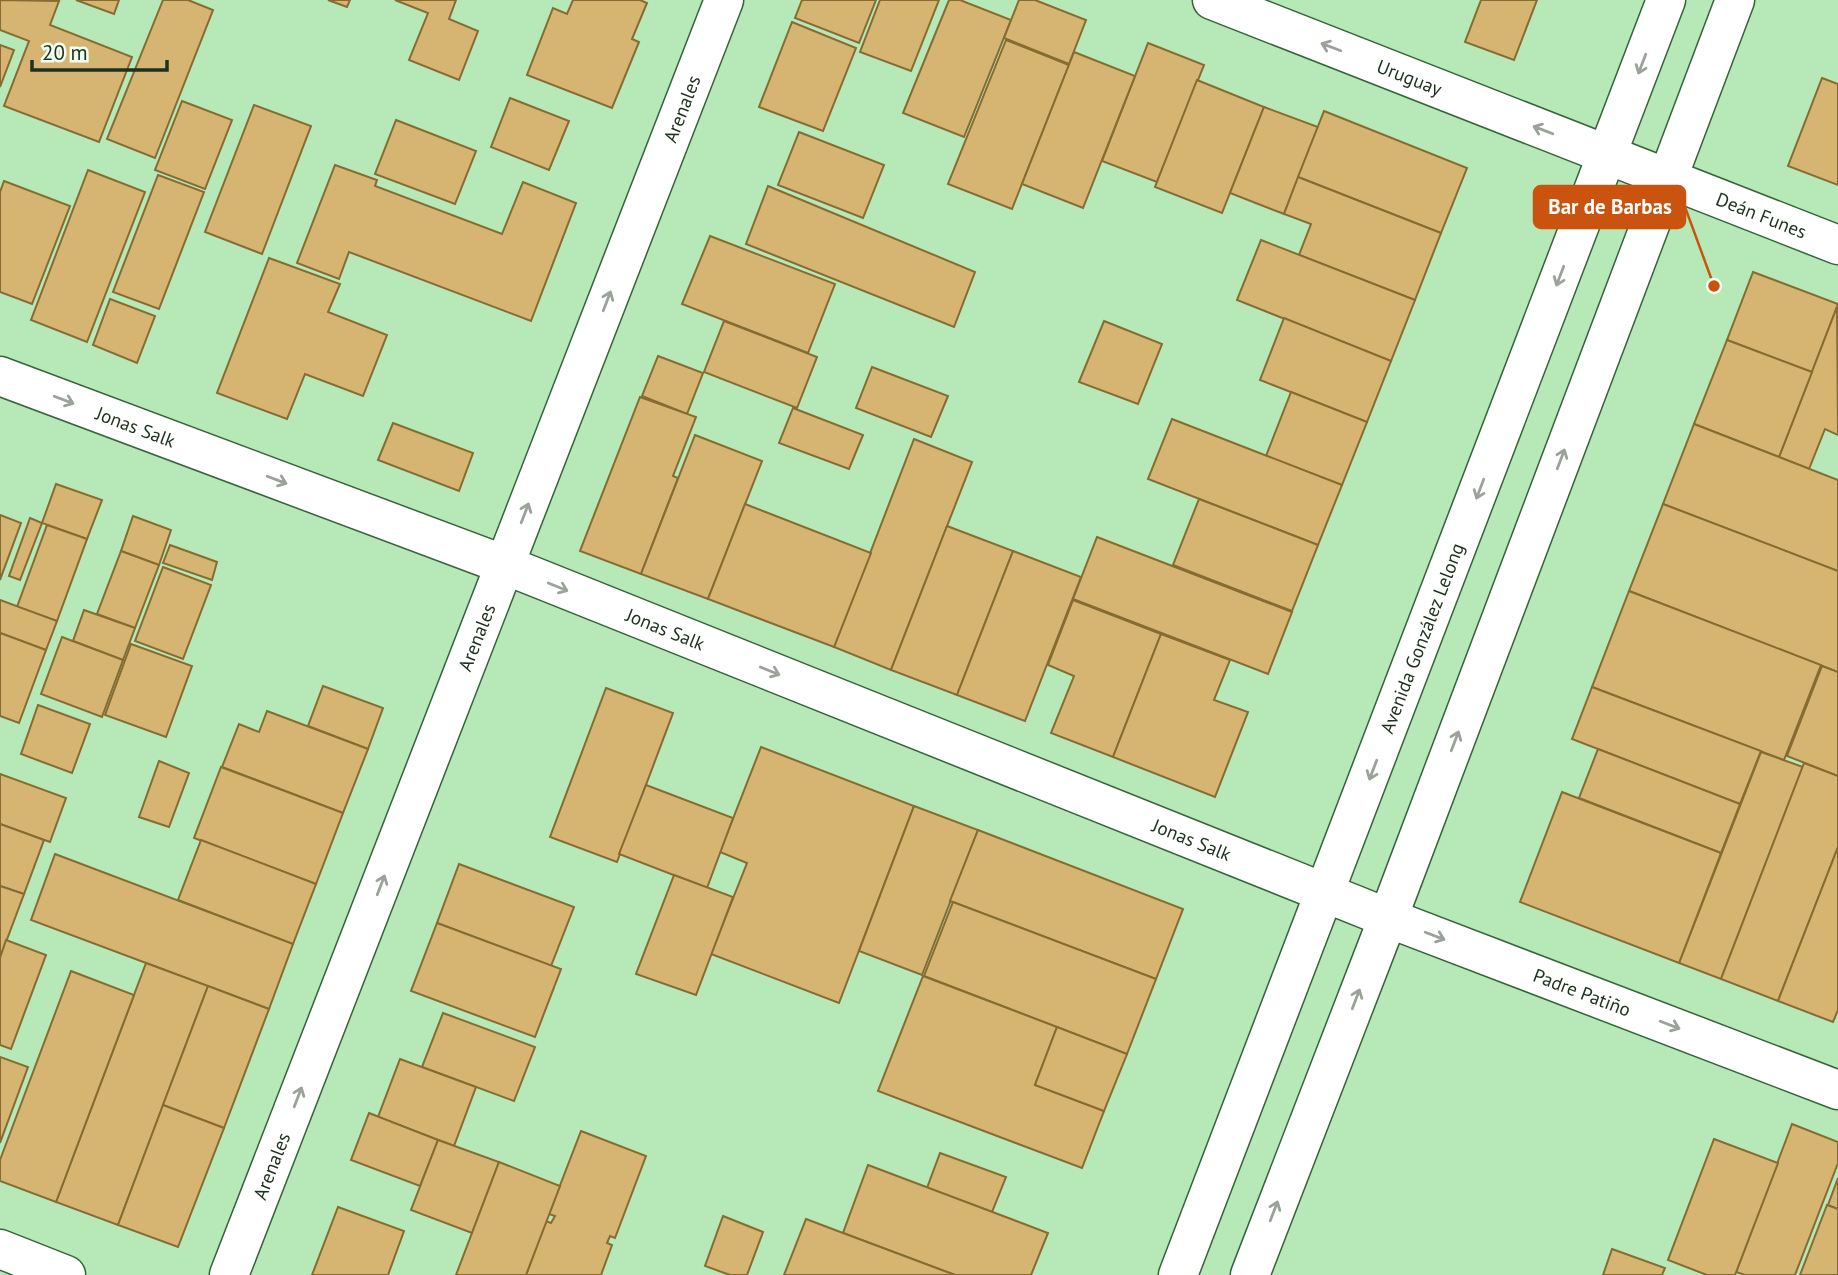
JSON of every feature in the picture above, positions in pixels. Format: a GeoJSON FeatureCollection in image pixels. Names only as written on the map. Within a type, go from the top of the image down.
{"type":"FeatureCollection","features":[{"type":"Feature","properties":{"kind":"street","name":"Arenales"},"geometry":{"type":"LineString","coordinates":[[229,1275],[724,0]]}},
{"type":"Feature","properties":{"kind":"street","name":"Uruguay"},"geometry":{"type":"LineString","coordinates":[[1212,0],[1607,155]]}},
{"type":"Feature","properties":{"kind":"street","name":"Avenida González Lelong"},"geometry":{"type":"LineString","coordinates":[[1178,1275],[1666,0]]}},
{"type":"Feature","properties":{"kind":"street"},"geometry":{"type":"LineString","coordinates":[[1250,1275],[1735,0]]}},
{"type":"Feature","properties":{"kind":"street","name":"Deán Funes"},"geometry":{"type":"LineString","coordinates":[[1607,155],[1838,245]]}},
{"type":"Feature","properties":{"kind":"street","name":"Jonas Salk"},"geometry":{"type":"LineString","coordinates":[[0,376],[505,565],[1325,893]]}},
{"type":"Feature","properties":{"kind":"street","name":"Padre Patiño"},"geometry":{"type":"LineString","coordinates":[[1325,893],[1838,1090]]}},
{"type":"Feature","properties":{"kind":"street"},"geometry":{"type":"LineString","coordinates":[[0,1249],[66,1275]]}},
{"type":"Feature","properties":{"kind":"building"},"geometry":{"type":"Polygon","coordinates":[[[0,0],[59,1],[50,25],[132,57],[99,142],[4,106],[29,41],[0,30],[0,0]]]}},
{"type":"Feature","properties":{"kind":"building"},"geometry":{"type":"Polygon","coordinates":[[[76,0],[119,0],[114,14],[76,0]]]}},
{"type":"Feature","properties":{"kind":"building"},"geometry":{"type":"Polygon","coordinates":[[[163,0],[188,0],[213,10],[155,158],[107,139],[163,0]]]}},
{"type":"Feature","properties":{"kind":"building"},"geometry":{"type":"Polygon","coordinates":[[[328,0],[350,0],[347,7],[328,0]]]}},
{"type":"Feature","properties":{"kind":"building"},"geometry":{"type":"Polygon","coordinates":[[[395,0],[456,0],[449,19],[478,31],[459,80],[409,60],[428,13],[395,0]]]}},
{"type":"Feature","properties":{"kind":"building"},"geometry":{"type":"Polygon","coordinates":[[[573,0],[640,0],[647,3],[632,39],[639,42],[612,108],[527,75],[553,8],[567,14],[573,0]]]}},
{"type":"Feature","properties":{"kind":"building"},"geometry":{"type":"Polygon","coordinates":[[[802,0],[876,0],[859,43],[795,18],[802,0]]]}},
{"type":"Feature","properties":{"kind":"building"},"geometry":{"type":"Polygon","coordinates":[[[880,0],[939,0],[911,71],[860,52],[880,0]]]}},
{"type":"Feature","properties":{"kind":"building"},"geometry":{"type":"Polygon","coordinates":[[[949,0],[960,0],[1011,20],[964,137],[903,113],[949,0]]]}},
{"type":"Feature","properties":{"kind":"building"},"geometry":{"type":"Polygon","coordinates":[[[1019,0],[1035,0],[1086,20],[1069,64],[1004,38],[1019,0]]]}},
{"type":"Feature","properties":{"kind":"building"},"geometry":{"type":"Polygon","coordinates":[[[1481,0],[1537,0],[1514,60],[1465,42],[1481,0]]]}},
{"type":"Feature","properties":{"kind":"building"},"geometry":{"type":"Polygon","coordinates":[[[792,22],[856,48],[823,131],[759,107],[792,22]]]}},
{"type":"Feature","properties":{"kind":"building"},"geometry":{"type":"Polygon","coordinates":[[[1006,40],[1069,65],[1012,209],[948,184],[1006,40]]]}},
{"type":"Feature","properties":{"kind":"building"},"geometry":{"type":"Polygon","coordinates":[[[1148,43],[1204,65],[1157,182],[1102,161],[1148,43]]]}},
{"type":"Feature","properties":{"kind":"building"},"geometry":{"type":"Polygon","coordinates":[[[0,45],[14,50],[0,87],[0,45]]]}},
{"type":"Feature","properties":{"kind":"building"},"geometry":{"type":"Polygon","coordinates":[[[1074,52],[1135,76],[1083,208],[1022,184],[1074,52]]]}},
{"type":"Feature","properties":{"kind":"building"},"geometry":{"type":"Polygon","coordinates":[[[1822,78],[1838,84],[1838,185],[1788,166],[1822,78]]]}},
{"type":"Feature","properties":{"kind":"building"},"geometry":{"type":"Polygon","coordinates":[[[1197,80],[1264,107],[1222,213],[1155,187],[1197,80]]]}},
{"type":"Feature","properties":{"kind":"building"},"geometry":{"type":"Polygon","coordinates":[[[510,98],[569,121],[549,170],[491,147],[510,98]]]}},
{"type":"Feature","properties":{"kind":"building"},"geometry":{"type":"Polygon","coordinates":[[[182,101],[232,120],[205,189],[155,170],[182,101]]]}},
{"type":"Feature","properties":{"kind":"building"},"geometry":{"type":"Polygon","coordinates":[[[254,105],[311,126],[262,254],[205,232],[254,105]]]}},
{"type":"Feature","properties":{"kind":"building"},"geometry":{"type":"Polygon","coordinates":[[[1264,107],[1318,127],[1284,214],[1230,193],[1264,107]]]}},
{"type":"Feature","properties":{"kind":"building"},"geometry":{"type":"Polygon","coordinates":[[[1324,111],[1467,168],[1441,233],[1298,177],[1324,111]]]}},
{"type":"Feature","properties":{"kind":"building"},"geometry":{"type":"Polygon","coordinates":[[[396,120],[476,151],[455,204],[375,174],[396,120]]]}},
{"type":"Feature","properties":{"kind":"building"},"geometry":{"type":"Polygon","coordinates":[[[799,132],[884,165],[863,218],[778,185],[799,132]]]}},
{"type":"Feature","properties":{"kind":"building"},"geometry":{"type":"Polygon","coordinates":[[[335,165],[377,180],[375,186],[502,234],[523,182],[576,203],[531,321],[349,252],[339,279],[297,263],[335,165]]]}},
{"type":"Feature","properties":{"kind":"building"},"geometry":{"type":"Polygon","coordinates":[[[88,170],[145,192],[87,342],[31,320],[88,170]]]}},
{"type":"Feature","properties":{"kind":"building"},"geometry":{"type":"Polygon","coordinates":[[[158,175],[204,192],[159,309],[113,292],[158,175]]]}},
{"type":"Feature","properties":{"kind":"building"},"geometry":{"type":"Polygon","coordinates":[[[1298,177],[1441,233],[1415,300],[1299,255],[1311,224],[1284,214],[1298,177]]]}},
{"type":"Feature","properties":{"kind":"building"},"geometry":{"type":"Polygon","coordinates":[[[4,181],[70,206],[32,304],[0,292],[0,192],[4,181]]]}},
{"type":"Feature","properties":{"kind":"building"},"geometry":{"type":"Polygon","coordinates":[[[768,186],[975,272],[954,327],[746,244],[768,186]]]}},
{"type":"Feature","properties":{"kind":"building"},"geometry":{"type":"Polygon","coordinates":[[[710,236],[835,284],[808,353],[682,304],[710,236]]]}},
{"type":"Feature","properties":{"kind":"building"},"geometry":{"type":"Polygon","coordinates":[[[1261,240],[1415,300],[1391,361],[1237,300],[1261,240]]]}},
{"type":"Feature","properties":{"kind":"building"},"geometry":{"type":"Polygon","coordinates":[[[269,258],[340,284],[328,312],[387,335],[363,396],[305,374],[287,419],[217,393],[269,258]]]}},
{"type":"Feature","properties":{"kind":"building"},"geometry":{"type":"Polygon","coordinates":[[[1753,272],[1838,304],[1812,372],[1727,340],[1753,272]]]}},
{"type":"Feature","properties":{"kind":"building"},"geometry":{"type":"Polygon","coordinates":[[[110,299],[155,316],[137,363],[93,345],[110,299]]]}},
{"type":"Feature","properties":{"kind":"building"},"geometry":{"type":"Polygon","coordinates":[[[1837,307],[1838,435],[1825,429],[1809,469],[1779,457],[1837,307]]]}},
{"type":"Feature","properties":{"kind":"building"},"geometry":{"type":"Polygon","coordinates":[[[1284,318],[1391,361],[1367,422],[1260,380],[1284,318]]]}},
{"type":"Feature","properties":{"kind":"building"},"geometry":{"type":"Polygon","coordinates":[[[724,321],[817,357],[797,408],[704,372],[724,321]]]}},
{"type":"Feature","properties":{"kind":"building"},"geometry":{"type":"Polygon","coordinates":[[[1104,321],[1162,344],[1138,404],[1079,382],[1104,321]]]}},
{"type":"Feature","properties":{"kind":"building"},"geometry":{"type":"Polygon","coordinates":[[[1727,340],[1812,372],[1779,457],[1694,424],[1727,340]]]}},
{"type":"Feature","properties":{"kind":"building"},"geometry":{"type":"Polygon","coordinates":[[[658,356],[703,373],[687,414],[642,396],[658,356]]]}},
{"type":"Feature","properties":{"kind":"building"},"geometry":{"type":"Polygon","coordinates":[[[872,367],[948,396],[931,437],[856,408],[872,367]]]}},
{"type":"Feature","properties":{"kind":"building"},"geometry":{"type":"Polygon","coordinates":[[[1291,392],[1367,422],[1342,485],[1266,456],[1291,392]]]}},
{"type":"Feature","properties":{"kind":"building"},"geometry":{"type":"Polygon","coordinates":[[[640,397],[696,417],[673,476],[678,478],[641,574],[580,551],[640,397]]]}},
{"type":"Feature","properties":{"kind":"building"},"geometry":{"type":"Polygon","coordinates":[[[793,408],[863,435],[849,469],[779,443],[793,408]]]}},
{"type":"Feature","properties":{"kind":"building"},"geometry":{"type":"Polygon","coordinates":[[[1172,419],[1342,485],[1318,545],[1148,479],[1172,419]]]}},
{"type":"Feature","properties":{"kind":"building"},"geometry":{"type":"Polygon","coordinates":[[[393,423],[473,453],[459,491],[378,460],[393,423]]]}},
{"type":"Feature","properties":{"kind":"building"},"geometry":{"type":"Polygon","coordinates":[[[1694,424],[1838,480],[1838,571],[1663,504],[1694,424]]]}},
{"type":"Feature","properties":{"kind":"building"},"geometry":{"type":"Polygon","coordinates":[[[695,435],[762,461],[708,599],[641,574],[695,435]]]}},
{"type":"Feature","properties":{"kind":"building"},"geometry":{"type":"Polygon","coordinates":[[[914,439],[972,462],[891,670],[834,647],[914,439]]]}},
{"type":"Feature","properties":{"kind":"building"},"geometry":{"type":"Polygon","coordinates":[[[56,484],[102,500],[87,539],[42,523],[56,484]]]}},
{"type":"Feature","properties":{"kind":"building"},"geometry":{"type":"Polygon","coordinates":[[[1199,499],[1318,545],[1292,611],[1173,565],[1199,499]]]}},
{"type":"Feature","properties":{"kind":"building"},"geometry":{"type":"Polygon","coordinates":[[[745,504],[871,553],[834,647],[708,599],[745,504]]]}},
{"type":"Feature","properties":{"kind":"building"},"geometry":{"type":"Polygon","coordinates":[[[1663,504],[1838,571],[1838,672],[1629,591],[1663,504]]]}},
{"type":"Feature","properties":{"kind":"building"},"geometry":{"type":"Polygon","coordinates":[[[0,515],[21,523],[0,580],[0,515]]]}},
{"type":"Feature","properties":{"kind":"building"},"geometry":{"type":"Polygon","coordinates":[[[133,516],[171,530],[159,565],[121,551],[133,516]]]}},
{"type":"Feature","properties":{"kind":"building"},"geometry":{"type":"Polygon","coordinates":[[[30,518],[42,523],[20,580],[9,576],[30,518]]]}},
{"type":"Feature","properties":{"kind":"building"},"geometry":{"type":"Polygon","coordinates":[[[47,525],[87,539],[57,621],[17,607],[47,525]]]}},
{"type":"Feature","properties":{"kind":"building"},"geometry":{"type":"Polygon","coordinates":[[[947,526],[1013,551],[957,695],[891,670],[947,526]]]}},
{"type":"Feature","properties":{"kind":"building"},"geometry":{"type":"Polygon","coordinates":[[[1097,537],[1292,612],[1268,674],[1073,599],[1097,537]]]}},
{"type":"Feature","properties":{"kind":"building"},"geometry":{"type":"Polygon","coordinates":[[[170,545],[217,562],[212,580],[163,563],[170,545]]]}},
{"type":"Feature","properties":{"kind":"building"},"geometry":{"type":"Polygon","coordinates":[[[121,551],[159,565],[135,628],[97,614],[121,551]]]}},
{"type":"Feature","properties":{"kind":"building"},"geometry":{"type":"Polygon","coordinates":[[[1013,551],[1081,577],[1025,721],[957,695],[1013,551]]]}},
{"type":"Feature","properties":{"kind":"building"},"geometry":{"type":"Polygon","coordinates":[[[163,567],[211,585],[183,659],[135,641],[163,567]]]}},
{"type":"Feature","properties":{"kind":"building"},"geometry":{"type":"Polygon","coordinates":[[[1629,591],[1821,665],[1784,760],[1592,687],[1629,591]]]}},
{"type":"Feature","properties":{"kind":"building"},"geometry":{"type":"Polygon","coordinates":[[[0,600],[57,621],[46,650],[0,633],[0,600]]]}},
{"type":"Feature","properties":{"kind":"building"},"geometry":{"type":"Polygon","coordinates":[[[1073,600],[1161,634],[1113,757],[1051,733],[1074,676],[1048,665],[1073,600]]]}},
{"type":"Feature","properties":{"kind":"building"},"geometry":{"type":"Polygon","coordinates":[[[84,610],[135,628],[123,660],[73,641],[84,610]]]}},
{"type":"Feature","properties":{"kind":"building"},"geometry":{"type":"Polygon","coordinates":[[[0,633],[46,650],[19,723],[0,716],[0,633]]]}},
{"type":"Feature","properties":{"kind":"building"},"geometry":{"type":"Polygon","coordinates":[[[1161,634],[1230,660],[1214,700],[1248,712],[1215,797],[1113,757],[1161,634]]]}},
{"type":"Feature","properties":{"kind":"building"},"geometry":{"type":"Polygon","coordinates":[[[62,637],[123,660],[102,717],[41,694],[62,637]]]}},
{"type":"Feature","properties":{"kind":"building"},"geometry":{"type":"Polygon","coordinates":[[[131,644],[192,666],[166,737],[105,715],[131,644]]]}},
{"type":"Feature","properties":{"kind":"building"},"geometry":{"type":"Polygon","coordinates":[[[1822,666],[1838,672],[1838,776],[1787,756],[1822,666]]]}},
{"type":"Feature","properties":{"kind":"building"},"geometry":{"type":"Polygon","coordinates":[[[323,686],[383,708],[368,749],[308,726],[323,686]]]}},
{"type":"Feature","properties":{"kind":"building"},"geometry":{"type":"Polygon","coordinates":[[[1592,687],[1761,751],[1740,804],[1572,739],[1592,687]]]}},
{"type":"Feature","properties":{"kind":"building"},"geometry":{"type":"Polygon","coordinates":[[[606,688],[673,713],[617,862],[550,837],[606,688]]]}},
{"type":"Feature","properties":{"kind":"building"},"geometry":{"type":"Polygon","coordinates":[[[38,705],[90,724],[72,773],[21,754],[38,705]]]}},
{"type":"Feature","properties":{"kind":"building"},"geometry":{"type":"Polygon","coordinates":[[[267,711],[368,749],[343,813],[222,767],[239,724],[259,732],[267,711]]]}},
{"type":"Feature","properties":{"kind":"building"},"geometry":{"type":"Polygon","coordinates":[[[761,747],[914,806],[839,1003],[711,954],[747,863],[720,852],[761,747]]]}},
{"type":"Feature","properties":{"kind":"building"},"geometry":{"type":"Polygon","coordinates":[[[1598,749],[1740,804],[1721,853],[1579,798],[1598,749]]]}},
{"type":"Feature","properties":{"kind":"building"},"geometry":{"type":"Polygon","coordinates":[[[1761,752],[1803,767],[1721,979],[1679,963],[1761,752]]]}},
{"type":"Feature","properties":{"kind":"building"},"geometry":{"type":"Polygon","coordinates":[[[159,761],[189,773],[169,827],[139,817],[159,761]]]}},
{"type":"Feature","properties":{"kind":"building"},"geometry":{"type":"Polygon","coordinates":[[[1804,763],[1838,776],[1838,847],[1778,1001],[1721,979],[1804,763]]]}},
{"type":"Feature","properties":{"kind":"building"},"geometry":{"type":"Polygon","coordinates":[[[221,767],[343,813],[316,884],[194,838],[221,767]]]}},
{"type":"Feature","properties":{"kind":"building"},"geometry":{"type":"Polygon","coordinates":[[[0,774],[66,798],[50,842],[0,824],[0,774]]]}},
{"type":"Feature","properties":{"kind":"building"},"geometry":{"type":"Polygon","coordinates":[[[646,785],[733,818],[707,888],[619,854],[646,785]]]}},
{"type":"Feature","properties":{"kind":"building"},"geometry":{"type":"Polygon","coordinates":[[[1562,792],[1721,853],[1679,963],[1520,902],[1562,792]]]}},
{"type":"Feature","properties":{"kind":"building"},"geometry":{"type":"Polygon","coordinates":[[[914,806],[978,830],[922,975],[859,951],[914,806]]]}},
{"type":"Feature","properties":{"kind":"building"},"geometry":{"type":"Polygon","coordinates":[[[0,824],[44,840],[24,894],[0,886],[0,824]]]}},
{"type":"Feature","properties":{"kind":"building"},"geometry":{"type":"Polygon","coordinates":[[[978,830],[1183,909],[1156,979],[950,901],[978,830]]]}},
{"type":"Feature","properties":{"kind":"building"},"geometry":{"type":"Polygon","coordinates":[[[201,840],[316,884],[293,944],[178,900],[201,840]]]}},
{"type":"Feature","properties":{"kind":"building"},"geometry":{"type":"Polygon","coordinates":[[[1838,847],[1838,1010],[1833,1022],[1778,1001],[1838,847]]]}},
{"type":"Feature","properties":{"kind":"building"},"geometry":{"type":"Polygon","coordinates":[[[55,854],[293,944],[269,1009],[31,920],[55,854]]]}},
{"type":"Feature","properties":{"kind":"building"},"geometry":{"type":"Polygon","coordinates":[[[459,864],[574,907],[551,966],[437,923],[459,864]]]}},
{"type":"Feature","properties":{"kind":"building"},"geometry":{"type":"Polygon","coordinates":[[[674,875],[733,897],[696,995],[636,974],[674,875]]]}},
{"type":"Feature","properties":{"kind":"building"},"geometry":{"type":"Polygon","coordinates":[[[0,886],[24,894],[0,958],[0,886]]]}},
{"type":"Feature","properties":{"kind":"building"},"geometry":{"type":"Polygon","coordinates":[[[953,902],[1156,979],[1127,1054],[924,976],[953,902]]]}},
{"type":"Feature","properties":{"kind":"building"},"geometry":{"type":"Polygon","coordinates":[[[437,923],[561,969],[535,1037],[411,991],[437,923]]]}},
{"type":"Feature","properties":{"kind":"building"},"geometry":{"type":"Polygon","coordinates":[[[6,940],[46,955],[11,1049],[0,1045],[0,958],[6,940]]]}},
{"type":"Feature","properties":{"kind":"building"},"geometry":{"type":"Polygon","coordinates":[[[146,963],[208,986],[118,1225],[56,1202],[146,963]]]}},
{"type":"Feature","properties":{"kind":"building"},"geometry":{"type":"Polygon","coordinates":[[[71,971],[134,995],[56,1202],[0,1181],[0,1160],[71,971]]]}},
{"type":"Feature","properties":{"kind":"building"},"geometry":{"type":"Polygon","coordinates":[[[923,976],[1057,1027],[1035,1085],[1104,1111],[1082,1168],[878,1091],[923,976]]]}},
{"type":"Feature","properties":{"kind":"building"},"geometry":{"type":"Polygon","coordinates":[[[208,986],[269,1009],[224,1128],[163,1105],[208,986]]]}},
{"type":"Feature","properties":{"kind":"building"},"geometry":{"type":"Polygon","coordinates":[[[443,1013],[535,1047],[514,1101],[422,1067],[443,1013]]]}},
{"type":"Feature","properties":{"kind":"building"},"geometry":{"type":"Polygon","coordinates":[[[1057,1027],[1127,1054],[1104,1111],[1035,1085],[1057,1027]]]}},
{"type":"Feature","properties":{"kind":"building"},"geometry":{"type":"Polygon","coordinates":[[[0,1057],[28,1067],[0,1143],[0,1057]]]}},
{"type":"Feature","properties":{"kind":"building"},"geometry":{"type":"Polygon","coordinates":[[[400,1059],[476,1087],[454,1146],[378,1117],[400,1059]]]}},
{"type":"Feature","properties":{"kind":"building"},"geometry":{"type":"Polygon","coordinates":[[[163,1105],[224,1128],[178,1247],[118,1225],[163,1105]]]}},
{"type":"Feature","properties":{"kind":"building"},"geometry":{"type":"Polygon","coordinates":[[[369,1113],[438,1140],[420,1186],[351,1160],[369,1113]]]}},
{"type":"Feature","properties":{"kind":"building"},"geometry":{"type":"Polygon","coordinates":[[[1792,1124],[1838,1142],[1838,1163],[1795,1275],[1745,1275],[1736,1272],[1792,1124]]]}},
{"type":"Feature","properties":{"kind":"building"},"geometry":{"type":"Polygon","coordinates":[[[581,1131],[646,1156],[615,1238],[610,1236],[607,1243],[612,1245],[601,1275],[526,1275],[546,1221],[551,1223],[555,1216],[549,1214],[581,1131]]]}},
{"type":"Feature","properties":{"kind":"building"},"geometry":{"type":"Polygon","coordinates":[[[1714,1139],[1778,1163],[1735,1275],[1707,1275],[1668,1260],[1714,1139]]]}},
{"type":"Feature","properties":{"kind":"building"},"geometry":{"type":"Polygon","coordinates":[[[438,1140],[499,1162],[472,1233],[411,1210],[438,1140]]]}},
{"type":"Feature","properties":{"kind":"building"},"geometry":{"type":"Polygon","coordinates":[[[940,1153],[1006,1177],[992,1212],[927,1188],[940,1153]]]}},
{"type":"Feature","properties":{"kind":"building"},"geometry":{"type":"Polygon","coordinates":[[[499,1162],[560,1186],[526,1275],[456,1275],[499,1162]]]}},
{"type":"Feature","properties":{"kind":"building"},"geometry":{"type":"Polygon","coordinates":[[[868,1165],[1048,1233],[1031,1275],[955,1275],[843,1233],[868,1165]]]}},
{"type":"Feature","properties":{"kind":"building"},"geometry":{"type":"Polygon","coordinates":[[[1838,1178],[1838,1209],[1828,1205],[1838,1178]]]}},
{"type":"Feature","properties":{"kind":"building"},"geometry":{"type":"Polygon","coordinates":[[[1827,1205],[1838,1209],[1838,1275],[1800,1275],[1827,1205]]]}},
{"type":"Feature","properties":{"kind":"building"},"geometry":{"type":"Polygon","coordinates":[[[338,1207],[404,1231],[388,1275],[312,1275],[338,1207]]]}},
{"type":"Feature","properties":{"kind":"building"},"geometry":{"type":"Polygon","coordinates":[[[723,1216],[763,1232],[747,1275],[730,1275],[705,1266],[723,1216]]]}},
{"type":"Feature","properties":{"kind":"building"},"geometry":{"type":"Polygon","coordinates":[[[806,1219],[843,1233],[955,1275],[784,1275],[806,1219]]]}},
{"type":"Feature","properties":{"kind":"building"},"geometry":{"type":"Polygon","coordinates":[[[1612,1249],[1665,1268],[1662,1275],[1603,1275],[1612,1249]]]}},
{"type":"Feature","properties":{"kind":"place","name":"Bar de Barbas"},"geometry":{"type":"Point","coordinates":[1714,286]}}]}
